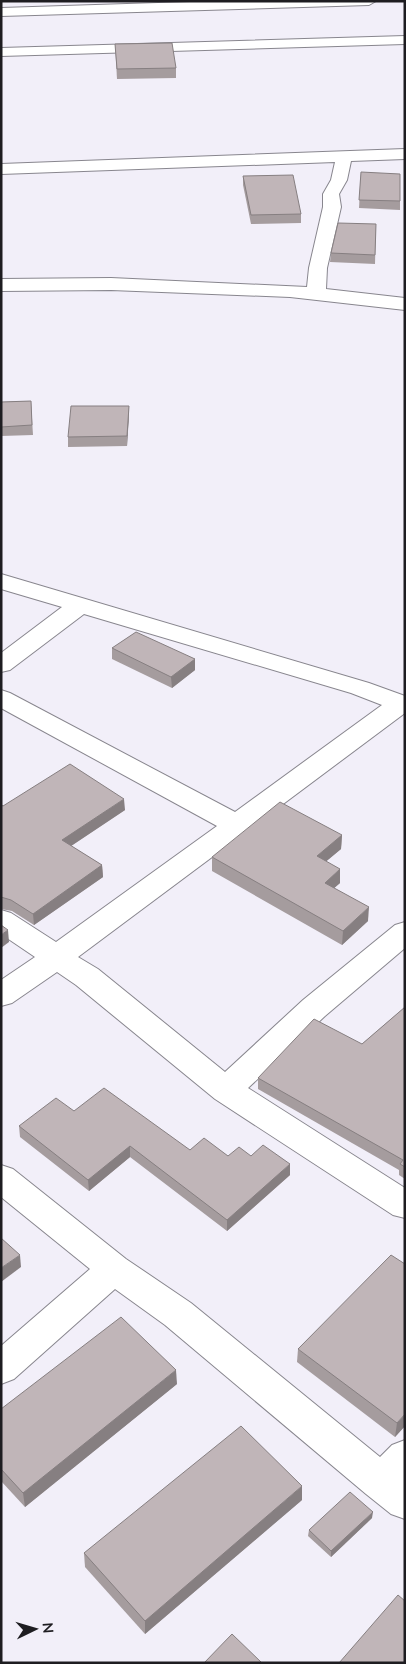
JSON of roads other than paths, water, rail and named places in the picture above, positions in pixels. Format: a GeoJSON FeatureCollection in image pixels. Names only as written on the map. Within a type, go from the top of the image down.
{"type":"FeatureCollection","features":[{"type":"Feature","properties":{"kind":"street"},"geometry":{"type":"LineString","coordinates":[[1,12],[369,1]]}},
{"type":"Feature","properties":{"kind":"street"},"geometry":{"type":"LineString","coordinates":[[1,52],[405,40]]}},
{"type":"Feature","properties":{"kind":"street"},"geometry":{"type":"LineString","coordinates":[[1,169],[405,154]]}},
{"type":"Feature","properties":{"kind":"street"},"geometry":{"type":"LineString","coordinates":[[316,294],[318,268],[332,207],[331,194],[339,180],[344,156]]}},
{"type":"Feature","properties":{"kind":"street"},"geometry":{"type":"LineString","coordinates":[[1,285],[120,284],[281,290],[405,304]]}},
{"type":"Feature","properties":{"kind":"street"},"geometry":{"type":"LineString","coordinates":[[1,580],[360,688],[403,704]]}},
{"type":"Feature","properties":{"kind":"street"},"geometry":{"type":"LineString","coordinates":[[1,665],[81,604]]}},
{"type":"Feature","properties":{"kind":"street"},"geometry":{"type":"LineString","coordinates":[[1,698],[236,824]]}},
{"type":"Feature","properties":{"kind":"street"},"geometry":{"type":"LineString","coordinates":[[1,995],[57,957],[236,824],[403,704]]}},
{"type":"Feature","properties":{"kind":"street"},"geometry":{"type":"LineString","coordinates":[[1,920],[87,977],[226,1090],[405,1205]]}},
{"type":"Feature","properties":{"kind":"street"},"geometry":{"type":"LineString","coordinates":[[226,1090],[314,1008],[405,932]]}},
{"type":"Feature","properties":{"kind":"street"},"geometry":{"type":"LineString","coordinates":[[1,1178],[114,1268],[178,1314],[397,1480]]}},
{"type":"Feature","properties":{"kind":"street"},"geometry":{"type":"LineString","coordinates":[[1,1368],[114,1268]]}}]}
